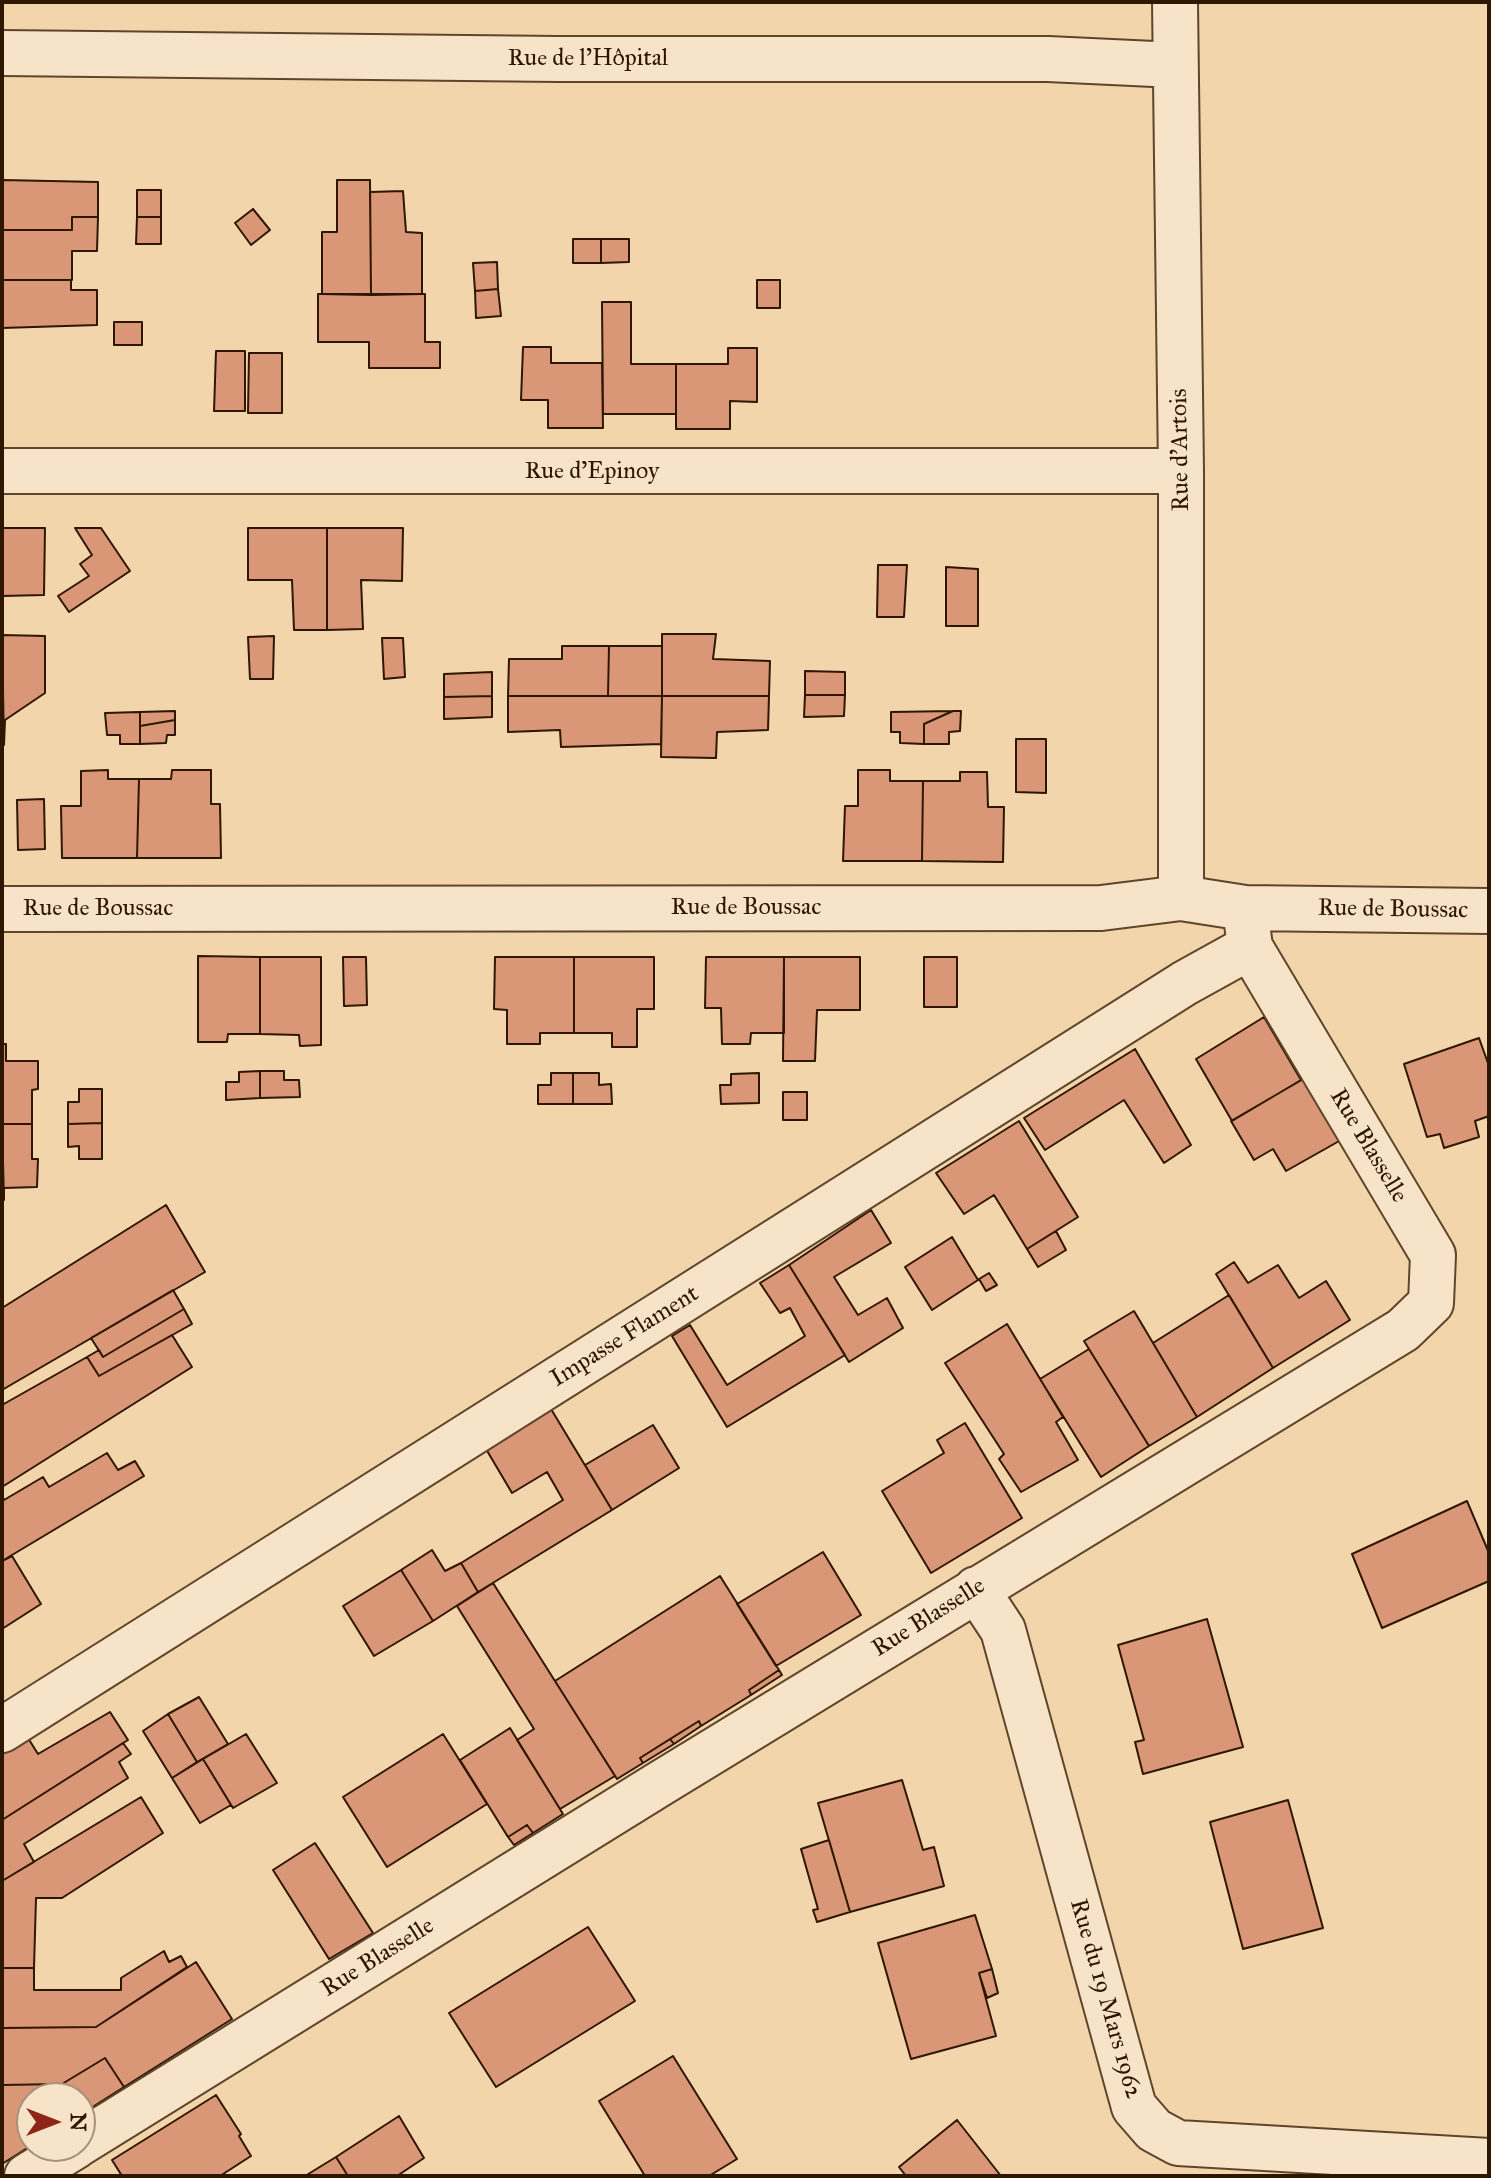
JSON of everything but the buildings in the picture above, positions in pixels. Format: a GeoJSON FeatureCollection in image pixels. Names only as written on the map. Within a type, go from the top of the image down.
{"type":"FeatureCollection","features":[{"type":"Feature","properties":{"kind":"street","name":"Rue d'Artois"},"geometry":{"type":"LineString","coordinates":[[1175,2],[1181,471],[1181,898]]}},
{"type":"Feature","properties":{"kind":"street","name":"Rue de l'Hôpital"},"geometry":{"type":"LineString","coordinates":[[2,53],[558,59],[1048,59],[1175,65]]}},
{"type":"Feature","properties":{"kind":"street","name":"Rue d'Epinoy"},"geometry":{"type":"LineString","coordinates":[[2,471],[1181,471]]}},
{"type":"Feature","properties":{"kind":"street","name":"Rue de Boussac"},"geometry":{"type":"LineString","coordinates":[[2,909],[1101,908],[1181,898],[1248,928],[1489,911]]}},
{"type":"Feature","properties":{"kind":"street","name":"Rue Blasselle"},"geometry":{"type":"LineString","coordinates":[[96,2134],[976,1589],[1403,1330],[1431,1303],[1433,1255],[1248,928]]}},
{"type":"Feature","properties":{"kind":"street","name":"Impasse Flament"},"geometry":{"type":"LineString","coordinates":[[2,1730],[1171,992],[1248,928]]}},
{"type":"Feature","properties":{"kind":"street","name":"Rue du 19 Mars 1962"},"geometry":{"type":"LineString","coordinates":[[976,1589],[1003,1630],[1134,2107],[1154,2130],[1178,2143],[1489,2161]]}},
{"type":"Feature","properties":{"kind":"street","name":"Rue Blasselle"},"geometry":{"type":"LineString","coordinates":[[27,2176],[50,2162]]}}]}
